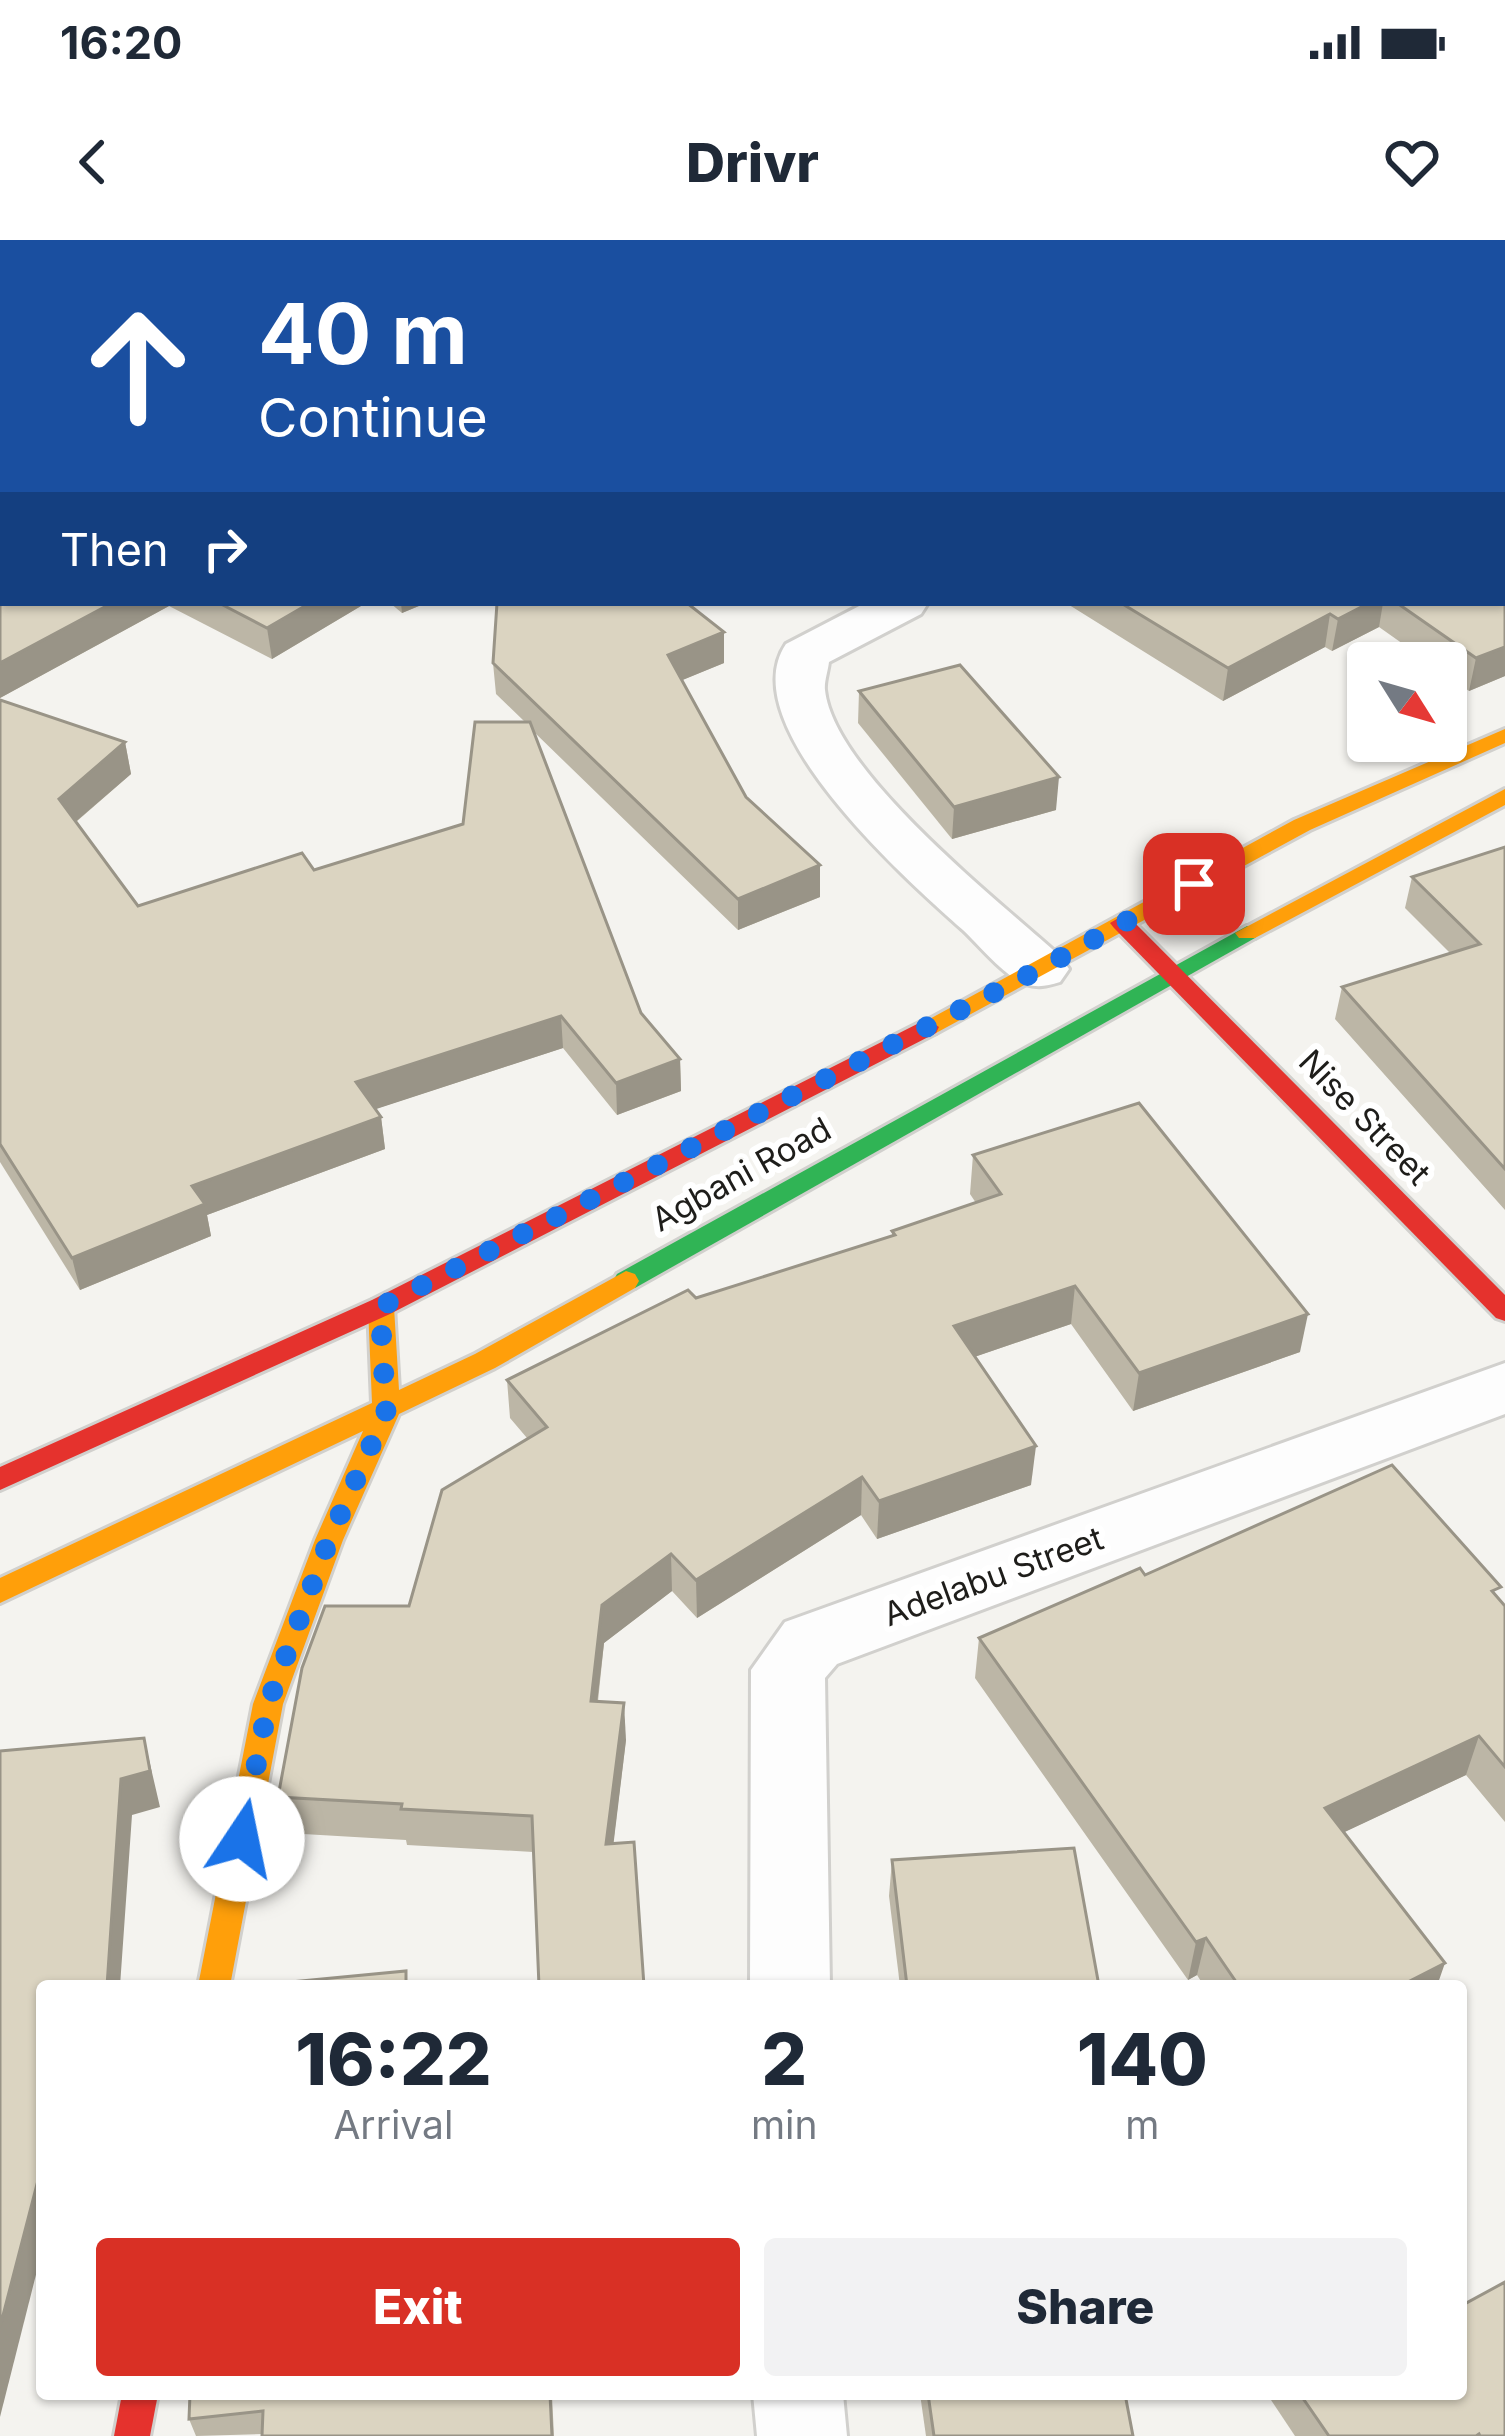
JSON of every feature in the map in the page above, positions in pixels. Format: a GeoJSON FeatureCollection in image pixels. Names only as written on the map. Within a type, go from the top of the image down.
{"type":"FeatureCollection","features":[{"type":"Feature","properties":{"kind":"main road","name":"Agbani Road"},"geometry":{"type":"LineString","coordinates":[[0,1479],[380,1307],[1040,969],[1302,825],[1505,735]]}},
{"type":"Feature","properties":{"kind":"main road","name":"Agbani Road"},"geometry":{"type":"LineString","coordinates":[[0,1591],[386,1412],[485,1361],[1173,972],[1505,796]]}},
{"type":"Feature","properties":{"kind":"main road","name":"Nise Street"},"geometry":{"type":"LineString","coordinates":[[1122,923],[1505,1311]]}},
{"type":"Feature","properties":{"kind":"main road"},"geometry":{"type":"LineString","coordinates":[[215,1980],[268,1704],[329,1540],[386,1412],[380,1307]]}},
{"type":"Feature","properties":{"kind":"main road"},"geometry":{"type":"LineString","coordinates":[[132,2436],[139,2400]]}},
{"type":"Feature","properties":{"kind":"street"},"geometry":{"type":"LineString","coordinates":[[897,606],[804,655],[797,668],[798,699],[816,741],[857,795],[1040,969]]}},
{"type":"Feature","properties":{"kind":"street","name":"Adelabu Street"},"geometry":{"type":"LineString","coordinates":[[790,1980],[788,1670],[811,1643],[1505,1388]]}},
{"type":"Feature","properties":{"kind":"street"},"geometry":{"type":"LineString","coordinates":[[799,2400],[802,2436]]}},
{"type":"Feature","properties":{"kind":"building"},"geometry":{"type":"Polygon","coordinates":[[[0,606],[106,606],[0,663],[0,606]]]}},
{"type":"Feature","properties":{"kind":"building"},"geometry":{"type":"Polygon","coordinates":[[[225,606],[305,606],[267,628],[225,606]]]}},
{"type":"Feature","properties":{"kind":"building"},"geometry":{"type":"Polygon","coordinates":[[[497,606],[691,606],[724,632],[668,655],[746,797],[820,865],[738,899],[493,663],[497,606]]]}},
{"type":"Feature","properties":{"kind":"building"},"geometry":{"type":"Polygon","coordinates":[[[1126,606],[1363,606],[1338,619],[1330,614],[1228,668],[1126,606]]]}},
{"type":"Feature","properties":{"kind":"building"},"geometry":{"type":"Polygon","coordinates":[[[1401,606],[1505,606],[1505,647],[1476,658],[1467,652],[1467,642],[1453,642],[1401,606]]]}},
{"type":"Feature","properties":{"kind":"building"},"geometry":{"type":"Polygon","coordinates":[[[960,665],[1059,777],[954,807],[859,691],[960,665]]]}},
{"type":"Feature","properties":{"kind":"building"},"geometry":{"type":"Polygon","coordinates":[[[0,700],[125,742],[59,799],[138,906],[302,853],[314,870],[463,824],[475,722],[530,722],[641,1013],[680,1059],[616,1083],[561,1016],[356,1082],[381,1117],[192,1186],[205,1204],[72,1258],[0,1144],[0,700]]]}},
{"type":"Feature","properties":{"kind":"building"},"geometry":{"type":"Polygon","coordinates":[[[1505,847],[1505,1169],[1342,987],[1480,944],[1412,877],[1505,847]]]}},
{"type":"Feature","properties":{"kind":"building"},"geometry":{"type":"Polygon","coordinates":[[[1139,1103],[1308,1314],[1139,1373],[1075,1286],[954,1326],[1036,1446],[879,1501],[862,1477],[696,1580],[671,1554],[602,1605],[591,1701],[624,1703],[606,1844],[634,1842],[644,1980],[539,1980],[532,1816],[278,1797],[302,1668],[325,1606],[409,1606],[442,1490],[547,1427],[507,1380],[688,1290],[696,1298],[895,1235],[892,1231],[1001,1194],[973,1155],[1139,1103]]]}},
{"type":"Feature","properties":{"kind":"building"},"geometry":{"type":"Polygon","coordinates":[[[1392,1465],[1501,1587],[1492,1591],[1505,1606],[1505,1767],[1479,1736],[1325,1808],[1445,1963],[1412,1980],[1235,1980],[1206,1938],[1196,1942],[979,1638],[1140,1568],[1145,1575],[1392,1465]]]}},
{"type":"Feature","properties":{"kind":"building"},"geometry":{"type":"Polygon","coordinates":[[[144,1738],[150,1771],[121,1779],[107,1980],[36,1980],[36,2188],[0,2327],[0,1751],[144,1738]]]}},
{"type":"Feature","properties":{"kind":"building"},"geometry":{"type":"Polygon","coordinates":[[[1074,1848],[1098,1980],[906,1980],[892,1860],[1074,1848]]]}},
{"type":"Feature","properties":{"kind":"building"},"geometry":{"type":"Polygon","coordinates":[[[406,1971],[406,1980],[311,1980],[406,1971]]]}},
{"type":"Feature","properties":{"kind":"building"},"geometry":{"type":"Polygon","coordinates":[[[1505,2282],[1505,2436],[1329,2436],[1304,2400],[1467,2400],[1467,2303],[1505,2282]]]}},
{"type":"Feature","properties":{"kind":"building"},"geometry":{"type":"Polygon","coordinates":[[[190,2400],[550,2400],[552,2436],[262,2436],[263,2411],[189,2419],[190,2400]]]}},
{"type":"Feature","properties":{"kind":"building"},"geometry":{"type":"Polygon","coordinates":[[[929,2400],[1126,2400],[1133,2436],[934,2436],[929,2400]]]}},
{"type":"Feature","properties":{"kind":"traffic: fast"},"geometry":{"type":"LineString","coordinates":[[626,1281],[1247,933]]}},
{"type":"Feature","properties":{"kind":"traffic: slow"},"geometry":{"type":"LineString","coordinates":[[927,1027],[1302,825],[1505,735]]}},
{"type":"Feature","properties":{"kind":"traffic: slow"},"geometry":{"type":"LineString","coordinates":[[1247,933],[1505,796]]}},
{"type":"Feature","properties":{"kind":"traffic: slow"},"geometry":{"type":"LineString","coordinates":[[0,1591],[485,1361],[626,1281]]}},
{"type":"Feature","properties":{"kind":"traffic: slow"},"geometry":{"type":"LineString","coordinates":[[215,1980],[268,1704],[329,1540],[386,1411],[381,1307]]}},
{"type":"Feature","properties":{"kind":"traffic: jam"},"geometry":{"type":"LineString","coordinates":[[1122,923],[1505,1311]]}},
{"type":"Feature","properties":{"kind":"traffic: jam"},"geometry":{"type":"LineString","coordinates":[[0,1479],[381,1307],[927,1027]]}},
{"type":"Feature","properties":{"kind":"traffic: jam"},"geometry":{"type":"LineString","coordinates":[[132,2436],[139,2400]]}},
{"type":"Feature","properties":{"kind":"route"},"geometry":{"type":"LineString","coordinates":[[242,1839],[268,1704],[329,1540],[386,1412],[380,1307],[1040,969],[1194,884]]}}]}
